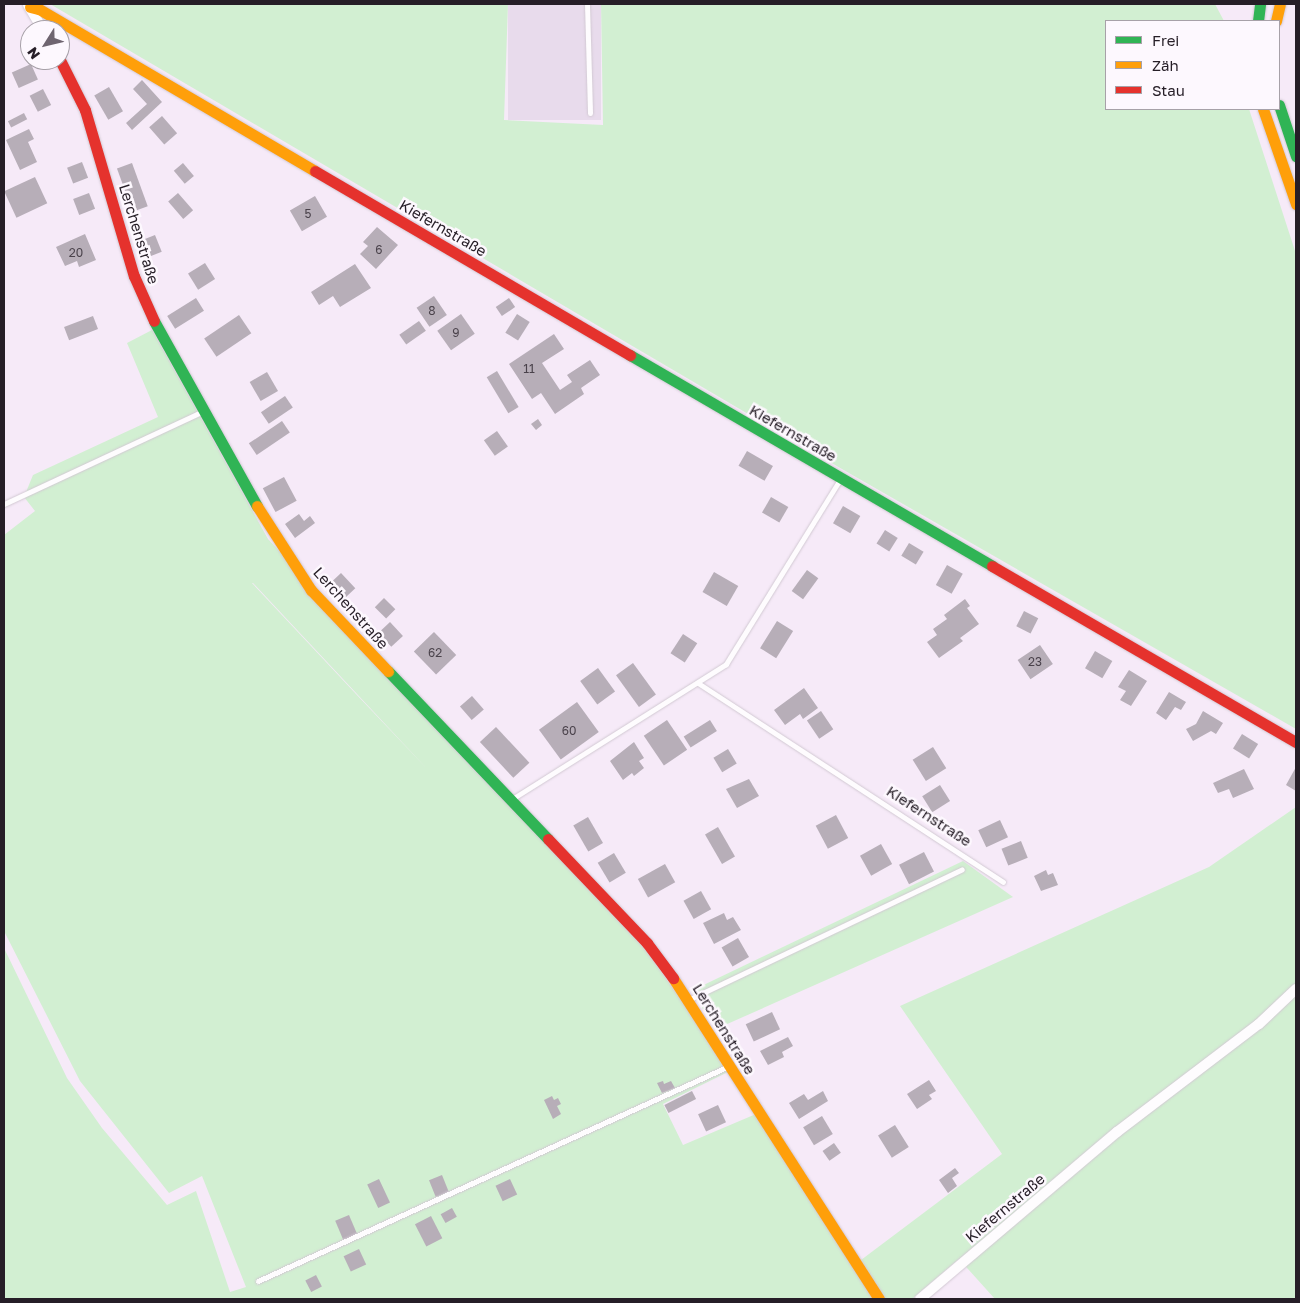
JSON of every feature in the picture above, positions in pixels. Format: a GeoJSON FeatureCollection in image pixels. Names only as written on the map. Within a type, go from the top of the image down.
{"type":"FeatureCollection","features":[{"type":"Feature","properties":{"kind":"main road"},"geometry":{"type":"LineString","coordinates":[[1258,20],[1260,4]]}},
{"type":"Feature","properties":{"kind":"main road"},"geometry":{"type":"LineString","coordinates":[[1276,20],[1280,4]]}},
{"type":"Feature","properties":{"kind":"main road","name":"Kiefernstraße"},"geometry":{"type":"LineString","coordinates":[[28,5],[48,14],[840,478],[1296,742]]}},
{"type":"Feature","properties":{"kind":"main road","name":"Lerchenstraße"},"geometry":{"type":"LineString","coordinates":[[65,70],[85,110],[124,236],[134,276],[146,306],[256,506],[311,590],[647,943],[689,1000],[879,1299]]}},
{"type":"Feature","properties":{"kind":"main road"},"geometry":{"type":"LineString","coordinates":[[1280,108],[1296,156]]}},
{"type":"Feature","properties":{"kind":"main road"},"geometry":{"type":"LineString","coordinates":[[1264,110],[1296,204]]}},
{"type":"Feature","properties":{"kind":"street"},"geometry":{"type":"LineString","coordinates":[[28,5],[37,20]]}},
{"type":"Feature","properties":{"kind":"street","name":"Kiefernstraße"},"geometry":{"type":"LineString","coordinates":[[920,1299],[1117,1132],[1259,1024],[1296,989]]}},
{"type":"Feature","properties":{"kind":"lane"},"geometry":{"type":"LineString","coordinates":[[587,4],[590,113]]}},
{"type":"Feature","properties":{"kind":"lane"},"geometry":{"type":"LineString","coordinates":[[4,504],[204,411]]}},
{"type":"Feature","properties":{"kind":"lane","name":"Kiefernstraße"},"geometry":{"type":"LineString","coordinates":[[840,478],[726,664],[698,683],[1003,882]]}},
{"type":"Feature","properties":{"kind":"lane"},"geometry":{"type":"LineString","coordinates":[[512,799],[698,683]]}},
{"type":"Feature","properties":{"kind":"lane"},"geometry":{"type":"LineString","coordinates":[[689,1000],[962,870]]}},
{"type":"Feature","properties":{"kind":"lane"},"geometry":{"type":"LineString","coordinates":[[258,1281],[730,1066]]}},
{"type":"Feature","properties":{"kind":"shaded area"},"geometry":{"type":"Polygon","coordinates":[[[508,4],[601,4],[601,120],[508,120],[508,4]]]}},
{"type":"Feature","properties":{"kind":"green space"},"geometry":{"type":"Polygon","coordinates":[[[50,4],[508,4],[504,120],[603,125],[601,4],[1215,4],[1223,20],[1105,20],[1105,110],[1249,110],[1296,254],[1296,729],[842,469],[50,4]]]}},
{"type":"Feature","properties":{"kind":"green space"},"geometry":{"type":"Polygon","coordinates":[[[152,330],[268,539],[642,944],[730,1071],[663,1104],[683,1145],[756,1114],[873,1299],[4,1299],[4,948],[67,1078],[102,1128],[167,1205],[196,1191],[230,1292],[246,1287],[202,1176],[169,1193],[80,1081],[4,931],[4,535],[35,511],[24,497],[33,475],[158,417],[127,343],[152,330]],[[252,583],[430,772],[253,583],[252,583]]]}},
{"type":"Feature","properties":{"kind":"green space"},"geometry":{"type":"Polygon","coordinates":[[[1296,807],[1296,1299],[995,1299],[959,1259],[912,1299],[885,1299],[861,1260],[1002,1154],[900,1006],[1209,867],[1296,807]]]}},
{"type":"Feature","properties":{"kind":"green space"},"geometry":{"type":"Polygon","coordinates":[[[963,861],[1013,897],[716,1029],[691,991],[963,861]]]}},
{"type":"Feature","properties":{"kind":"building"},"geometry":{"type":"Polygon","coordinates":[[[20,69],[34,70],[38,80],[19,88],[12,73],[20,69]]]}},
{"type":"Feature","properties":{"kind":"building"},"geometry":{"type":"Polygon","coordinates":[[[142,80],[162,102],[132,130],[126,123],[147,104],[133,89],[142,80]]]}},
{"type":"Feature","properties":{"kind":"building"},"geometry":{"type":"Polygon","coordinates":[[[109,87],[123,111],[108,120],[94,96],[109,87]]]}},
{"type":"Feature","properties":{"kind":"building"},"geometry":{"type":"Polygon","coordinates":[[[43,89],[51,105],[38,112],[30,96],[43,89]]]}},
{"type":"Feature","properties":{"kind":"building"},"geometry":{"type":"Polygon","coordinates":[[[24,113],[27,119],[11,127],[8,121],[24,113]]]}},
{"type":"Feature","properties":{"kind":"building"},"geometry":{"type":"Polygon","coordinates":[[[162,116],[177,133],[164,145],[149,127],[162,116]]]}},
{"type":"Feature","properties":{"kind":"building"},"geometry":{"type":"Polygon","coordinates":[[[29,129],[34,139],[28,142],[37,162],[20,170],[6,140],[29,129]]]}},
{"type":"Feature","properties":{"kind":"building"},"geometry":{"type":"Polygon","coordinates":[[[82,162],[88,178],[73,184],[67,168],[82,162]]]}},
{"type":"Feature","properties":{"kind":"building"},"geometry":{"type":"Polygon","coordinates":[[[132,163],[148,206],[133,212],[117,168],[132,163]]]}},
{"type":"Feature","properties":{"kind":"building"},"geometry":{"type":"Polygon","coordinates":[[[183,163],[194,176],[185,184],[174,171],[183,163]]]}},
{"type":"Feature","properties":{"kind":"building"},"geometry":{"type":"Polygon","coordinates":[[[35,177],[47,203],[16,218],[4,191],[35,177]]]}},
{"type":"Feature","properties":{"kind":"building"},"geometry":{"type":"Polygon","coordinates":[[[89,193],[95,209],[79,215],[73,199],[89,193]]]}},
{"type":"Feature","properties":{"kind":"building"},"geometry":{"type":"Polygon","coordinates":[[[178,193],[193,210],[183,219],[168,202],[178,193]]]}},
{"type":"Feature","properties":{"kind":"building"},"geometry":{"type":"Polygon","coordinates":[[[315,196],[327,217],[302,231],[290,211],[315,196]]]}},
{"type":"Feature","properties":{"kind":"building"},"geometry":{"type":"Polygon","coordinates":[[[377,227],[398,245],[376,269],[360,254],[368,246],[363,242],[377,227]]]}},
{"type":"Feature","properties":{"kind":"building"},"geometry":{"type":"Polygon","coordinates":[[[85,234],[96,260],[79,267],[77,261],[65,266],[56,247],[85,234]]]}},
{"type":"Feature","properties":{"kind":"building"},"geometry":{"type":"Polygon","coordinates":[[[155,235],[162,252],[146,258],[139,241],[155,235]]]}},
{"type":"Feature","properties":{"kind":"building"},"geometry":{"type":"Polygon","coordinates":[[[205,263],[215,279],[198,290],[188,274],[205,263]]]}},
{"type":"Feature","properties":{"kind":"building"},"geometry":{"type":"Polygon","coordinates":[[[355,264],[371,288],[340,307],[333,296],[319,305],[311,292],[355,264]]]}},
{"type":"Feature","properties":{"kind":"building"},"geometry":{"type":"Polygon","coordinates":[[[434,296],[447,315],[429,327],[417,308],[434,296]]]}},
{"type":"Feature","properties":{"kind":"building"},"geometry":{"type":"Polygon","coordinates":[[[196,298],[204,311],[175,329],[167,316],[196,298]]]}},
{"type":"Feature","properties":{"kind":"building"},"geometry":{"type":"Polygon","coordinates":[[[509,298],[515,307],[502,316],[496,307],[509,298]]]}},
{"type":"Feature","properties":{"kind":"building"},"geometry":{"type":"Polygon","coordinates":[[[461,314],[475,334],[451,350],[437,331],[461,314]]]}},
{"type":"Feature","properties":{"kind":"building"},"geometry":{"type":"Polygon","coordinates":[[[517,314],[530,322],[518,341],[505,333],[517,314]]]}},
{"type":"Feature","properties":{"kind":"building"},"geometry":{"type":"Polygon","coordinates":[[[239,315],[251,333],[216,357],[204,338],[239,315]]]}},
{"type":"Feature","properties":{"kind":"building"},"geometry":{"type":"Polygon","coordinates":[[[93,316],[98,329],[69,340],[64,327],[93,316]]]}},
{"type":"Feature","properties":{"kind":"building"},"geometry":{"type":"Polygon","coordinates":[[[419,321],[426,331],[406,345],[399,335],[419,321]]]}},
{"type":"Feature","properties":{"kind":"building"},"geometry":{"type":"Polygon","coordinates":[[[554,334],[564,349],[542,363],[560,390],[572,382],[567,375],[590,360],[600,375],[581,388],[584,394],[555,414],[541,393],[532,399],[509,364],[554,334]]]}},
{"type":"Feature","properties":{"kind":"building"},"geometry":{"type":"Polygon","coordinates":[[[497,371],[519,407],[508,413],[487,377],[497,371]]]}},
{"type":"Feature","properties":{"kind":"building"},"geometry":{"type":"Polygon","coordinates":[[[267,372],[278,391],[261,401],[250,382],[267,372]]]}},
{"type":"Feature","properties":{"kind":"building"},"geometry":{"type":"Polygon","coordinates":[[[285,396],[293,408],[269,424],[261,412],[285,396]]]}},
{"type":"Feature","properties":{"kind":"building"},"geometry":{"type":"Polygon","coordinates":[[[538,419],[542,425],[536,430],[531,424],[538,419]]]}},
{"type":"Feature","properties":{"kind":"building"},"geometry":{"type":"Polygon","coordinates":[[[282,421],[290,433],[257,455],[249,443],[282,421]]]}},
{"type":"Feature","properties":{"kind":"building"},"geometry":{"type":"Polygon","coordinates":[[[497,431],[508,447],[495,456],[484,440],[497,431]]]}},
{"type":"Feature","properties":{"kind":"building"},"geometry":{"type":"Polygon","coordinates":[[[747,451],[773,466],[764,481],[738,466],[747,451]]]}},
{"type":"Feature","properties":{"kind":"building"},"geometry":{"type":"Polygon","coordinates":[[[284,477],[297,501],[275,512],[263,488],[284,477]]]}},
{"type":"Feature","properties":{"kind":"building"},"geometry":{"type":"Polygon","coordinates":[[[771,497],[788,507],[779,523],[762,513],[771,497]]]}},
{"type":"Feature","properties":{"kind":"building"},"geometry":{"type":"Polygon","coordinates":[[[843,506],[860,516],[850,533],[833,523],[843,506]]]}},
{"type":"Feature","properties":{"kind":"building"},"geometry":{"type":"Polygon","coordinates":[[[299,514],[304,521],[310,516],[315,523],[295,538],[285,524],[299,514]]]}},
{"type":"Feature","properties":{"kind":"building"},"geometry":{"type":"Polygon","coordinates":[[[885,530],[898,538],[889,552],[877,544],[885,530]]]}},
{"type":"Feature","properties":{"kind":"building"},"geometry":{"type":"Polygon","coordinates":[[[909,543],[924,552],[916,565],[901,556],[909,543]]]}},
{"type":"Feature","properties":{"kind":"building"},"geometry":{"type":"Polygon","coordinates":[[[947,565],[963,574],[952,594],[936,585],[947,565]]]}},
{"type":"Feature","properties":{"kind":"building"},"geometry":{"type":"Polygon","coordinates":[[[807,570],[818,578],[803,599],[792,591],[807,570]]]}},
{"type":"Feature","properties":{"kind":"building"},"geometry":{"type":"Polygon","coordinates":[[[714,572],[738,586],[727,606],[702,592],[714,572]]]}},
{"type":"Feature","properties":{"kind":"building"},"geometry":{"type":"Polygon","coordinates":[[[341,573],[355,588],[344,599],[329,584],[341,573]]]}},
{"type":"Feature","properties":{"kind":"building"},"geometry":{"type":"Polygon","coordinates":[[[384,598],[395,609],[386,619],[375,607],[384,598]]]}},
{"type":"Feature","properties":{"kind":"building"},"geometry":{"type":"Polygon","coordinates":[[[965,599],[970,606],[967,608],[979,624],[960,638],[963,641],[939,658],[927,642],[937,635],[933,629],[947,619],[944,615],[965,599]]]}},
{"type":"Feature","properties":{"kind":"building"},"geometry":{"type":"Polygon","coordinates":[[[1024,611],[1038,618],[1031,633],[1016,626],[1024,611]]]}},
{"type":"Feature","properties":{"kind":"building"},"geometry":{"type":"Polygon","coordinates":[[[777,621],[793,631],[776,658],[760,648],[777,621]]]}},
{"type":"Feature","properties":{"kind":"building"},"geometry":{"type":"Polygon","coordinates":[[[390,622],[403,636],[391,647],[378,633],[390,622]]]}},
{"type":"Feature","properties":{"kind":"building"},"geometry":{"type":"Polygon","coordinates":[[[434,632],[456,655],[436,674],[414,651],[434,632]]]}},
{"type":"Feature","properties":{"kind":"building"},"geometry":{"type":"Polygon","coordinates":[[[683,634],[697,643],[685,663],[670,653],[683,634]]]}},
{"type":"Feature","properties":{"kind":"building"},"geometry":{"type":"Polygon","coordinates":[[[1040,645],[1053,664],[1030,679],[1018,660],[1040,645]]]}},
{"type":"Feature","properties":{"kind":"building"},"geometry":{"type":"Polygon","coordinates":[[[1095,651],[1112,661],[1102,678],[1085,668],[1095,651]]]}},
{"type":"Feature","properties":{"kind":"building"},"geometry":{"type":"Polygon","coordinates":[[[633,663],[656,695],[639,707],[616,675],[633,663]]]}},
{"type":"Feature","properties":{"kind":"building"},"geometry":{"type":"Polygon","coordinates":[[[598,668],[615,691],[597,704],[580,681],[598,668]]]}},
{"type":"Feature","properties":{"kind":"building"},"geometry":{"type":"Polygon","coordinates":[[[1129,670],[1147,681],[1131,706],[1120,700],[1126,691],[1118,687],[1129,670]]]}},
{"type":"Feature","properties":{"kind":"building"},"geometry":{"type":"Polygon","coordinates":[[[804,688],[818,708],[803,719],[800,714],[785,725],[774,710],[804,688]]]}},
{"type":"Feature","properties":{"kind":"building"},"geometry":{"type":"Polygon","coordinates":[[[1169,692],[1186,702],[1181,710],[1175,707],[1166,720],[1156,713],[1169,692]]]}},
{"type":"Feature","properties":{"kind":"building"},"geometry":{"type":"Polygon","coordinates":[[[472,696],[484,710],[472,720],[460,706],[472,696]]]}},
{"type":"Feature","properties":{"kind":"building"},"geometry":{"type":"Polygon","coordinates":[[[577,702],[599,732],[561,760],[539,730],[577,702]]]}},
{"type":"Feature","properties":{"kind":"building"},"geometry":{"type":"Polygon","coordinates":[[[821,711],[833,729],[819,739],[807,721],[821,711]]]}},
{"type":"Feature","properties":{"kind":"building"},"geometry":{"type":"Polygon","coordinates":[[[1203,711],[1223,723],[1216,734],[1211,731],[1193,741],[1186,729],[1196,724],[1203,711]]]}},
{"type":"Feature","properties":{"kind":"building"},"geometry":{"type":"Polygon","coordinates":[[[667,720],[687,750],[664,766],[644,736],[667,720]]]}},
{"type":"Feature","properties":{"kind":"building"},"geometry":{"type":"Polygon","coordinates":[[[710,720],[717,731],[691,747],[684,736],[710,720]]]}},
{"type":"Feature","properties":{"kind":"building"},"geometry":{"type":"Polygon","coordinates":[[[496,727],[529,763],[513,778],[480,742],[496,727]]]}},
{"type":"Feature","properties":{"kind":"building"},"geometry":{"type":"Polygon","coordinates":[[[1242,734],[1258,744],[1249,758],[1233,748],[1242,734]]]}},
{"type":"Feature","properties":{"kind":"building"},"geometry":{"type":"Polygon","coordinates":[[[634,742],[644,758],[639,761],[644,768],[634,776],[632,773],[623,780],[610,761],[634,742]]]}},
{"type":"Feature","properties":{"kind":"building"},"geometry":{"type":"Polygon","coordinates":[[[933,747],[946,768],[926,781],[913,760],[933,747]]]}},
{"type":"Feature","properties":{"kind":"building"},"geometry":{"type":"Polygon","coordinates":[[[728,749],[737,764],[722,772],[713,758],[728,749]]]}},
{"type":"Feature","properties":{"kind":"building"},"geometry":{"type":"Polygon","coordinates":[[[1296,767],[1296,791],[1286,785],[1296,767]]]}},
{"type":"Feature","properties":{"kind":"building"},"geometry":{"type":"Polygon","coordinates":[[[1244,769],[1254,789],[1233,798],[1229,789],[1218,793],[1213,783],[1244,769]]]}},
{"type":"Feature","properties":{"kind":"building"},"geometry":{"type":"Polygon","coordinates":[[[749,779],[759,796],[737,808],[726,789],[749,779]]]}},
{"type":"Feature","properties":{"kind":"building"},"geometry":{"type":"Polygon","coordinates":[[[940,785],[950,801],[932,812],[922,796],[940,785]]]}},
{"type":"Feature","properties":{"kind":"building"},"geometry":{"type":"Polygon","coordinates":[[[836,815],[848,838],[828,849],[816,826],[836,815]]]}},
{"type":"Feature","properties":{"kind":"building"},"geometry":{"type":"Polygon","coordinates":[[[588,817],[603,843],[588,851],[573,826],[588,817]]]}},
{"type":"Feature","properties":{"kind":"building"},"geometry":{"type":"Polygon","coordinates":[[[1000,820],[1008,837],[986,847],[978,830],[1000,820]]]}},
{"type":"Feature","properties":{"kind":"building"},"geometry":{"type":"Polygon","coordinates":[[[718,827],[735,856],[722,864],[705,834],[718,827]]]}},
{"type":"Feature","properties":{"kind":"building"},"geometry":{"type":"Polygon","coordinates":[[[1021,841],[1028,858],[1008,866],[1002,849],[1021,841]]]}},
{"type":"Feature","properties":{"kind":"building"},"geometry":{"type":"Polygon","coordinates":[[[881,844],[892,864],[871,876],[860,856],[881,844]]]}},
{"type":"Feature","properties":{"kind":"building"},"geometry":{"type":"Polygon","coordinates":[[[924,852],[934,872],[909,884],[899,865],[924,852]]]}},
{"type":"Feature","properties":{"kind":"building"},"geometry":{"type":"Polygon","coordinates":[[[614,853],[626,873],[610,883],[598,863],[614,853]]]}},
{"type":"Feature","properties":{"kind":"building"},"geometry":{"type":"Polygon","coordinates":[[[665,864],[675,882],[648,897],[638,879],[665,864]]]}},
{"type":"Feature","properties":{"kind":"building"},"geometry":{"type":"Polygon","coordinates":[[[1046,870],[1048,875],[1053,873],[1058,885],[1041,891],[1034,876],[1046,870]]]}},
{"type":"Feature","properties":{"kind":"building"},"geometry":{"type":"Polygon","coordinates":[[[701,891],[711,909],[694,919],[684,901],[701,891]]]}},
{"type":"Feature","properties":{"kind":"building"},"geometry":{"type":"Polygon","coordinates":[[[724,913],[727,920],[733,917],[741,930],[714,944],[703,923],[724,913]]]}},
{"type":"Feature","properties":{"kind":"building"},"geometry":{"type":"Polygon","coordinates":[[[738,938],[749,957],[733,967],[722,948],[738,938]]]}},
{"type":"Feature","properties":{"kind":"building"},"geometry":{"type":"Polygon","coordinates":[[[772,1012],[780,1029],[754,1041],[746,1024],[772,1012]]]}},
{"type":"Feature","properties":{"kind":"building"},"geometry":{"type":"Polygon","coordinates":[[[788,1037],[793,1046],[782,1052],[784,1057],[768,1065],[760,1051],[788,1037]]]}},
{"type":"Feature","properties":{"kind":"building"},"geometry":{"type":"Polygon","coordinates":[[[929,1080],[936,1091],[929,1095],[932,1099],[917,1109],[907,1094],[929,1080]]]}},
{"type":"Feature","properties":{"kind":"building"},"geometry":{"type":"Polygon","coordinates":[[[663,1081],[664,1084],[671,1081],[675,1088],[662,1093],[657,1083],[663,1081]]]}},
{"type":"Feature","properties":{"kind":"building"},"geometry":{"type":"Polygon","coordinates":[[[692,1091],[696,1099],[668,1113],[664,1105],[692,1091]]]}},
{"type":"Feature","properties":{"kind":"building"},"geometry":{"type":"Polygon","coordinates":[[[823,1091],[828,1101],[799,1119],[789,1103],[804,1094],[808,1100],[823,1091]]]}},
{"type":"Feature","properties":{"kind":"building"},"geometry":{"type":"Polygon","coordinates":[[[552,1096],[554,1100],[558,1098],[561,1104],[557,1106],[561,1114],[553,1119],[544,1100],[552,1096]]]}},
{"type":"Feature","properties":{"kind":"building"},"geometry":{"type":"Polygon","coordinates":[[[718,1105],[726,1122],[706,1132],[698,1114],[718,1105]]]}},
{"type":"Feature","properties":{"kind":"building"},"geometry":{"type":"Polygon","coordinates":[[[822,1116],[833,1134],[814,1145],[803,1127],[822,1116]]]}},
{"type":"Feature","properties":{"kind":"building"},"geometry":{"type":"Polygon","coordinates":[[[895,1125],[909,1147],[892,1158],[878,1136],[895,1125]]]}},
{"type":"Feature","properties":{"kind":"building"},"geometry":{"type":"Polygon","coordinates":[[[834,1143],[841,1153],[829,1161],[823,1151],[834,1143]]]}},
{"type":"Feature","properties":{"kind":"building"},"geometry":{"type":"Polygon","coordinates":[[[955,1168],[959,1173],[952,1178],[957,1186],[948,1193],[939,1180],[955,1168]]]}},
{"type":"Feature","properties":{"kind":"building"},"geometry":{"type":"Polygon","coordinates":[[[442,1175],[449,1192],[436,1197],[429,1180],[442,1175]]]}},
{"type":"Feature","properties":{"kind":"building"},"geometry":{"type":"Polygon","coordinates":[[[379,1179],[390,1203],[378,1208],[367,1184],[379,1179]]]}},
{"type":"Feature","properties":{"kind":"building"},"geometry":{"type":"Polygon","coordinates":[[[510,1179],[517,1194],[503,1201],[495,1186],[510,1179]]]}},
{"type":"Feature","properties":{"kind":"building"},"geometry":{"type":"Polygon","coordinates":[[[452,1208],[457,1217],[445,1223],[441,1214],[452,1208]]]}},
{"type":"Feature","properties":{"kind":"building"},"geometry":{"type":"Polygon","coordinates":[[[349,1215],[357,1234],[343,1240],[335,1221],[349,1215]]]}},
{"type":"Feature","properties":{"kind":"building"},"geometry":{"type":"Polygon","coordinates":[[[431,1216],[442,1238],[426,1246],[415,1224],[431,1216]]]}},
{"type":"Feature","properties":{"kind":"building"},"geometry":{"type":"Polygon","coordinates":[[[359,1249],[366,1264],[351,1272],[344,1256],[359,1249]]]}},
{"type":"Feature","properties":{"kind":"building"},"geometry":{"type":"Polygon","coordinates":[[[316,1275],[322,1287],[311,1292],[305,1280],[316,1275]]]}},
{"type":"Feature","properties":{"kind":"traffic: fast"},"geometry":{"type":"LineString","coordinates":[[1258,20],[1260,4]]}},
{"type":"Feature","properties":{"kind":"traffic: fast"},"geometry":{"type":"LineString","coordinates":[[1280,108],[1296,156]]}},
{"type":"Feature","properties":{"kind":"traffic: fast"},"geometry":{"type":"LineString","coordinates":[[154,321],[257,506]]}},
{"type":"Feature","properties":{"kind":"traffic: fast"},"geometry":{"type":"LineString","coordinates":[[630,355],[992,566]]}},
{"type":"Feature","properties":{"kind":"traffic: fast"},"geometry":{"type":"LineString","coordinates":[[388,671],[548,839]]}},
{"type":"Feature","properties":{"kind":"traffic: slow"},"geometry":{"type":"LineString","coordinates":[[1276,20],[1280,4]]}},
{"type":"Feature","properties":{"kind":"traffic: slow"},"geometry":{"type":"LineString","coordinates":[[30,7],[39,9],[315,171]]}},
{"type":"Feature","properties":{"kind":"traffic: slow"},"geometry":{"type":"LineString","coordinates":[[1263,110],[1296,204]]}},
{"type":"Feature","properties":{"kind":"traffic: slow"},"geometry":{"type":"LineString","coordinates":[[257,506],[311,590],[388,671]]}},
{"type":"Feature","properties":{"kind":"traffic: slow"},"geometry":{"type":"LineString","coordinates":[[673,978],[879,1299]]}},
{"type":"Feature","properties":{"kind":"traffic: jam"},"geometry":{"type":"LineString","coordinates":[[65,70],[85,110],[134,276],[154,321]]}},
{"type":"Feature","properties":{"kind":"traffic: jam"},"geometry":{"type":"LineString","coordinates":[[315,171],[630,355]]}},
{"type":"Feature","properties":{"kind":"traffic: jam"},"geometry":{"type":"LineString","coordinates":[[992,566],[1296,742]]}},
{"type":"Feature","properties":{"kind":"traffic: jam"},"geometry":{"type":"LineString","coordinates":[[548,839],[647,943],[673,978]]}}]}
